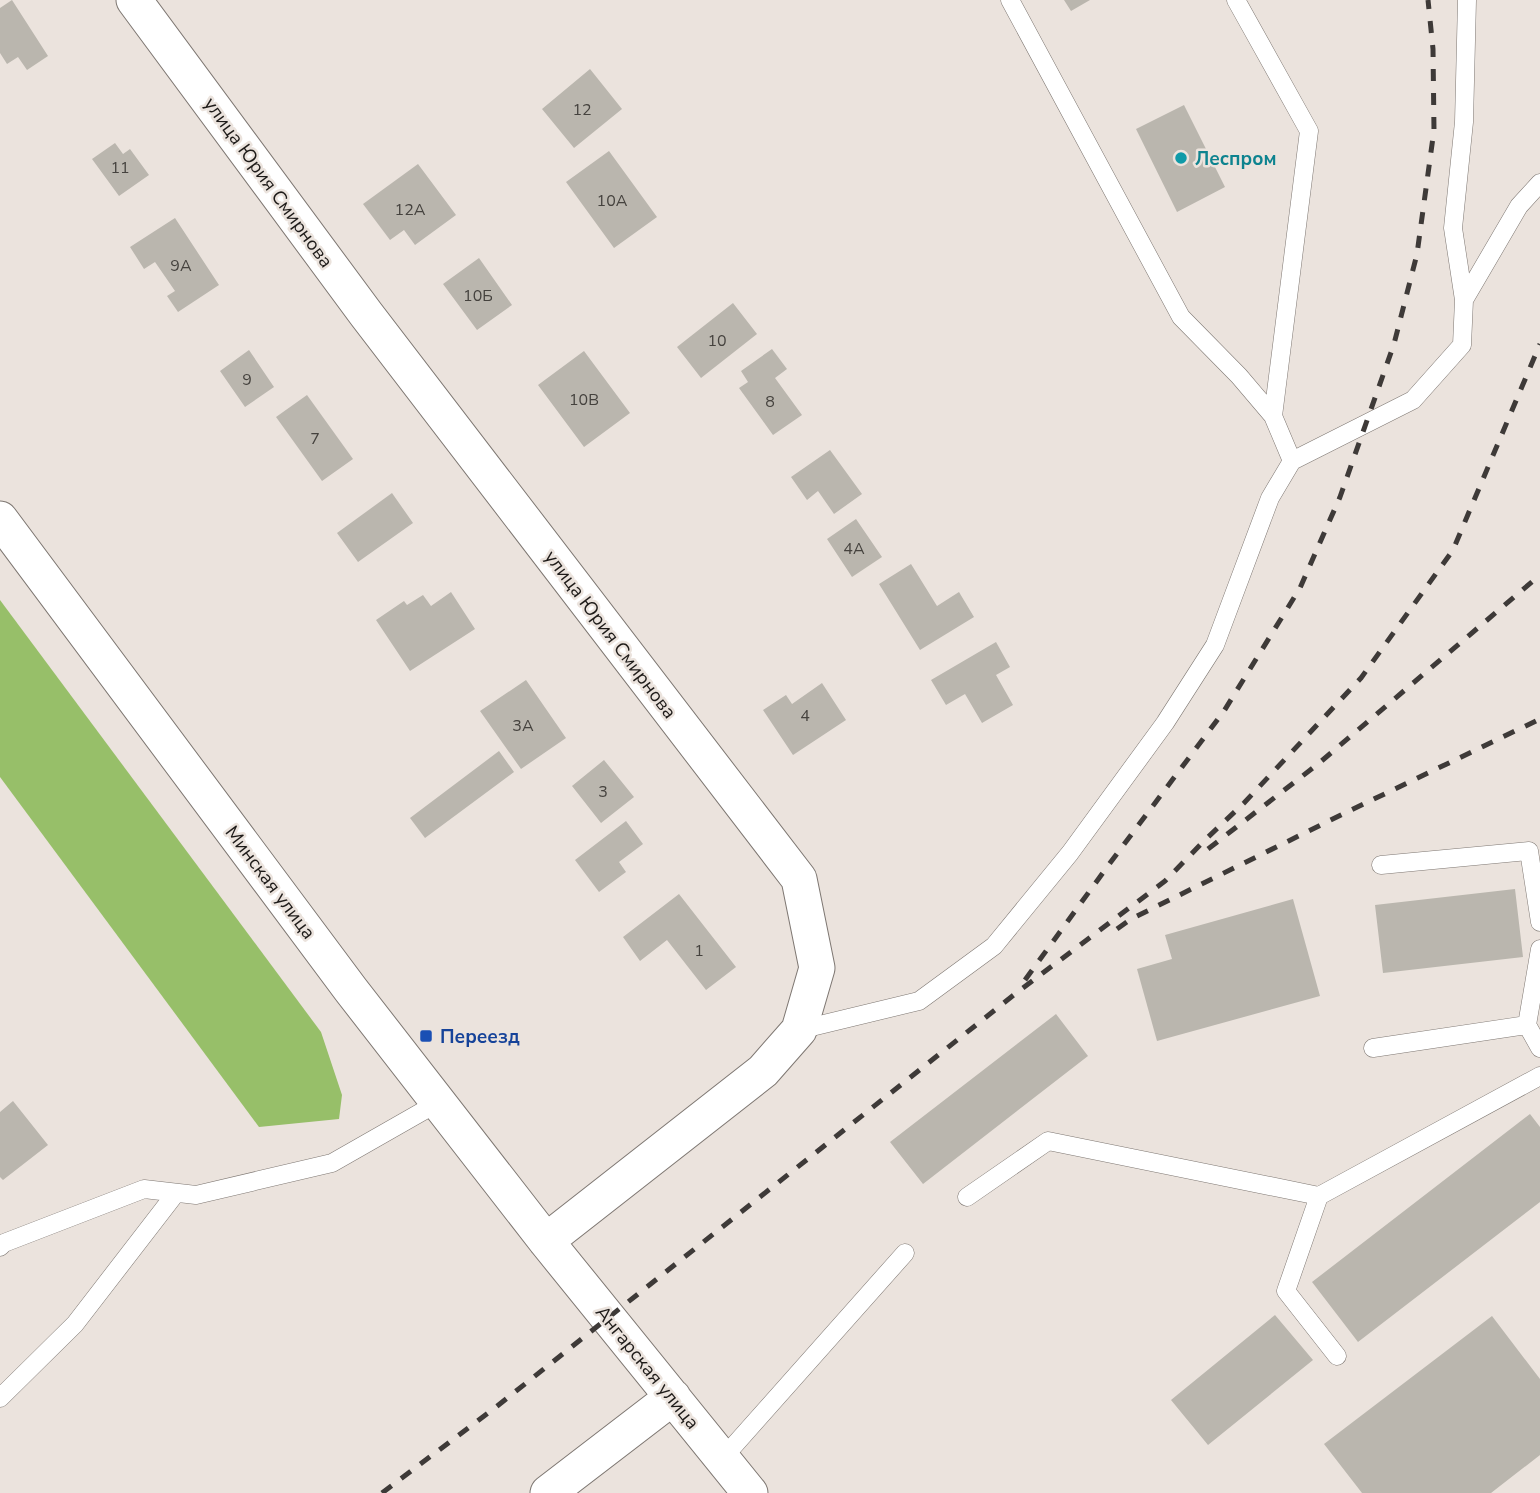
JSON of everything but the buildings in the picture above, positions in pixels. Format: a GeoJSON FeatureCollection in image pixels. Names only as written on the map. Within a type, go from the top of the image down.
{"type":"FeatureCollection","features":[{"type":"Feature","properties":{"kind":"street","name":"улица Юрия Смирнова"},"geometry":{"type":"LineString","coordinates":[[134,0],[366,314],[799,879],[817,968],[799,1030],[763,1070],[546,1241]]}},
{"type":"Feature","properties":{"kind":"street","name":"Минская улица"},"geometry":{"type":"LineString","coordinates":[[0,519],[351,990],[546,1241]]}},
{"type":"Feature","properties":{"kind":"street","name":"Ангарская улица"},"geometry":{"type":"LineString","coordinates":[[546,1241],[750,1493]]}},
{"type":"Feature","properties":{"kind":"street"},"geometry":{"type":"LineString","coordinates":[[548,1493],[673,1396]]}},
{"type":"Feature","properties":{"kind":"lane"},"geometry":{"type":"LineString","coordinates":[[1010,0],[1181,317],[1239,376],[1273,416],[1292,461]]}},
{"type":"Feature","properties":{"kind":"lane"},"geometry":{"type":"LineString","coordinates":[[1236,0],[1309,131],[1273,416]]}},
{"type":"Feature","properties":{"kind":"lane"},"geometry":{"type":"LineString","coordinates":[[799,1030],[919,1001],[994,946],[1070,853],[1165,723],[1215,645],[1269,498],[1292,461],[1413,400],[1462,345],[1464,300],[1453,228],[1464,122],[1467,0]]}},
{"type":"Feature","properties":{"kind":"lane"},"geometry":{"type":"LineString","coordinates":[[1464,300],[1519,206],[1540,183]]}},
{"type":"Feature","properties":{"kind":"lane"},"geometry":{"type":"LineString","coordinates":[[1381,865],[1529,851],[1540,922]]}},
{"type":"Feature","properties":{"kind":"lane"},"geometry":{"type":"LineString","coordinates":[[1540,948],[1527,1026],[1540,1048]]}},
{"type":"Feature","properties":{"kind":"lane"},"geometry":{"type":"LineString","coordinates":[[1373,1048],[1527,1026]]}},
{"type":"Feature","properties":{"kind":"lane"},"geometry":{"type":"LineString","coordinates":[[967,1197],[1048,1141],[1319,1196],[1540,1076]]}},
{"type":"Feature","properties":{"kind":"lane"},"geometry":{"type":"LineString","coordinates":[[0,1247],[144,1189],[195,1195],[332,1163],[439,1102]]}},
{"type":"Feature","properties":{"kind":"lane"},"geometry":{"type":"LineString","coordinates":[[0,1398],[75,1324],[176,1193]]}},
{"type":"Feature","properties":{"kind":"lane"},"geometry":{"type":"LineString","coordinates":[[1319,1196],[1286,1290],[1338,1356]]}},
{"type":"Feature","properties":{"kind":"lane"},"geometry":{"type":"LineString","coordinates":[[722,1459],[905,1253]]}},
{"type":"Feature","properties":{"kind":"green space"},"geometry":{"type":"Polygon","coordinates":[[[0,600],[321,1032],[342,1095],[339,1119],[259,1127],[0,777],[0,600]]]}},
{"type":"Feature","properties":{"kind":"railway"},"geometry":{"type":"LineString","coordinates":[[1025,980],[1224,711],[1300,588],[1340,497],[1394,344],[1417,254],[1434,130],[1433,49],[1428,0]]}},
{"type":"Feature","properties":{"kind":"railway"},"geometry":{"type":"LineString","coordinates":[[382,1493],[496,1407],[1015,994],[1165,881],[1244,803],[1361,678],[1453,550],[1540,344]]}},
{"type":"Feature","properties":{"kind":"railway"},"geometry":{"type":"LineString","coordinates":[[1208,849],[1318,764],[1540,575]]}},
{"type":"Feature","properties":{"kind":"railway"},"geometry":{"type":"LineString","coordinates":[[1117,929],[1131,919],[1540,719]]}},
{"type":"Feature","properties":{"kind":"place","name":"Леспром"},"geometry":{"type":"Point","coordinates":[1181,158]}},
{"type":"Feature","properties":{"kind":"place","name":"Переезд"},"geometry":{"type":"Point","coordinates":[426,1036]}}]}
